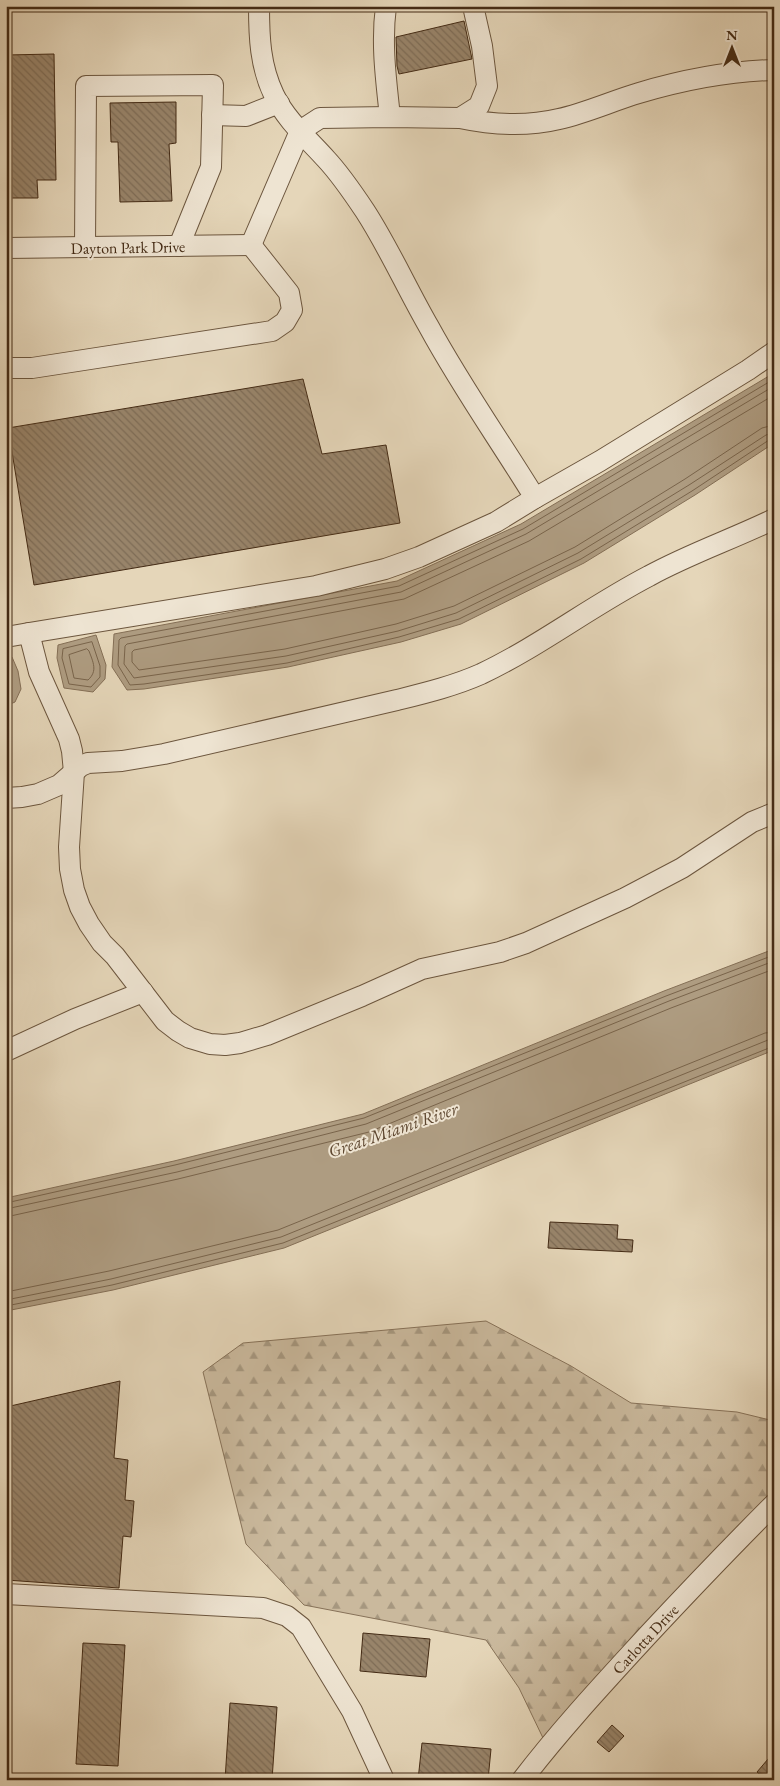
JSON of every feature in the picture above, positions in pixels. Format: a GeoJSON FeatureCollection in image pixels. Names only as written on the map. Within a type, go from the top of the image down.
{"type":"FeatureCollection","features":[{"type":"Feature","properties":{"kind":"street"},"geometry":{"type":"LineString","coordinates":[[259,6],[259,42],[262,59],[266,78],[279,103],[300,131],[332,166],[366,213],[469,396],[535,498]]}},
{"type":"Feature","properties":{"kind":"street"},"geometry":{"type":"LineString","coordinates":[[386,6],[383,54],[390,117]]}},
{"type":"Feature","properties":{"kind":"street"},"geometry":{"type":"LineString","coordinates":[[460,118],[479,106],[487,86],[482,46],[473,6]]}},
{"type":"Feature","properties":{"kind":"street"},"geometry":{"type":"LineString","coordinates":[[6,368],[32,368],[272,331],[286,322],[292,310],[289,293],[251,245],[300,131],[320,118],[460,118],[489,124],[541,122],[560,119],[640,93],[693,79],[750,70],[774,70]]}},
{"type":"Feature","properties":{"kind":"street"},"geometry":{"type":"LineString","coordinates":[[85,248],[86,86],[212,85],[211,167],[179,246]]}},
{"type":"Feature","properties":{"kind":"street"},"geometry":{"type":"LineString","coordinates":[[212,115],[246,116],[279,103]]}},
{"type":"Feature","properties":{"kind":"street","name":"Dayton Park Drive"},"geometry":{"type":"LineString","coordinates":[[6,248],[251,245]]}},
{"type":"Feature","properties":{"kind":"street"},"geometry":{"type":"LineString","coordinates":[[6,637],[310,587],[357,577],[419,557],[496,522],[600,461],[774,352]]}},
{"type":"Feature","properties":{"kind":"street"},"geometry":{"type":"LineString","coordinates":[[6,798],[38,794],[58,785],[88,763],[122,761],[164,754],[434,691],[479,675],[541,642],[650,575],[774,519]]}},
{"type":"Feature","properties":{"kind":"street"},"geometry":{"type":"LineString","coordinates":[[29,632],[39,672],[69,738],[74,772],[69,847],[70,869],[74,890],[89,924],[165,1021],[190,1038],[210,1044],[240,1043],[321,1014],[422,968],[500,952],[526,943],[625,898],[682,868],[752,822],[774,813]]}},
{"type":"Feature","properties":{"kind":"street"},"geometry":{"type":"LineString","coordinates":[[6,1050],[75,1019],[143,992]]}},
{"type":"Feature","properties":{"kind":"street","name":"Carlotta Drive"},"geometry":{"type":"LineString","coordinates":[[522,1780],[562,1730],[616,1670],[722,1556],[774,1504]]}},
{"type":"Feature","properties":{"kind":"street"},"geometry":{"type":"LineString","coordinates":[[6,1594],[263,1608],[287,1616],[301,1627],[352,1711],[384,1780]]}},
{"type":"Feature","properties":{"kind":"green space"},"geometry":{"type":"Polygon","coordinates":[[[486,1321],[571,1366],[631,1403],[737,1412],[774,1421],[774,1490],[543,1738],[519,1688],[486,1640],[304,1605],[246,1544],[203,1372],[243,1343],[486,1321]]]}},
{"type":"Feature","properties":{"kind":"water"},"geometry":{"type":"Polygon","coordinates":[[[774,373],[774,443],[695,495],[584,563],[461,624],[401,642],[288,667],[144,689],[127,690],[112,667],[114,634],[397,581],[521,524],[774,373]]]}},
{"type":"Feature","properties":{"kind":"water"},"geometry":{"type":"Polygon","coordinates":[[[96,635],[106,665],[105,679],[93,692],[64,688],[57,658],[58,645],[96,635]]]}},
{"type":"Feature","properties":{"kind":"water"},"geometry":{"type":"Polygon","coordinates":[[[6,655],[12,657],[18,671],[21,689],[15,702],[6,706],[6,655]]]}},
{"type":"Feature","properties":{"kind":"water","name":"Great Miami River"},"geometry":{"type":"Polygon","coordinates":[[[774,949],[774,1050],[284,1248],[113,1290],[6,1311],[6,1198],[174,1161],[363,1114],[664,991],[774,949]]]}},
{"type":"Feature","properties":{"kind":"building"},"geometry":{"type":"Polygon","coordinates":[[[464,21],[472,59],[399,74],[396,37],[464,21]]]}},
{"type":"Feature","properties":{"kind":"building"},"geometry":{"type":"Polygon","coordinates":[[[54,54],[56,180],[37,180],[38,198],[6,198],[6,55],[54,54]]]}},
{"type":"Feature","properties":{"kind":"building"},"geometry":{"type":"Polygon","coordinates":[[[176,102],[176,143],[169,144],[172,201],[120,202],[118,142],[111,142],[110,103],[176,102]]]}},
{"type":"Feature","properties":{"kind":"building"},"geometry":{"type":"Polygon","coordinates":[[[303,379],[322,454],[386,445],[400,523],[34,585],[8,428],[303,379]]]}},
{"type":"Feature","properties":{"kind":"building"},"geometry":{"type":"Polygon","coordinates":[[[550,1222],[618,1225],[617,1239],[633,1240],[632,1252],[548,1248],[550,1222]]]}},
{"type":"Feature","properties":{"kind":"building"},"geometry":{"type":"Polygon","coordinates":[[[120,1381],[114,1458],[128,1460],[125,1500],[134,1501],[131,1537],[123,1536],[119,1588],[6,1580],[6,1407],[120,1381]]]}},
{"type":"Feature","properties":{"kind":"building"},"geometry":{"type":"Polygon","coordinates":[[[363,1633],[430,1639],[426,1677],[360,1671],[363,1633]]]}},
{"type":"Feature","properties":{"kind":"building"},"geometry":{"type":"Polygon","coordinates":[[[83,1643],[125,1645],[118,1766],[76,1764],[83,1643]]]}},
{"type":"Feature","properties":{"kind":"building"},"geometry":{"type":"Polygon","coordinates":[[[230,1703],[277,1707],[272,1780],[225,1780],[230,1703]]]}},
{"type":"Feature","properties":{"kind":"building"},"geometry":{"type":"Polygon","coordinates":[[[612,1725],[624,1736],[609,1752],[597,1742],[612,1725]]]}},
{"type":"Feature","properties":{"kind":"building"},"geometry":{"type":"Polygon","coordinates":[[[422,1743],[491,1749],[488,1780],[418,1780],[422,1743]]]}},
{"type":"Feature","properties":{"kind":"building"},"geometry":{"type":"Polygon","coordinates":[[[774,1752],[774,1780],[766,1780],[757,1772],[774,1752]]]}}]}
